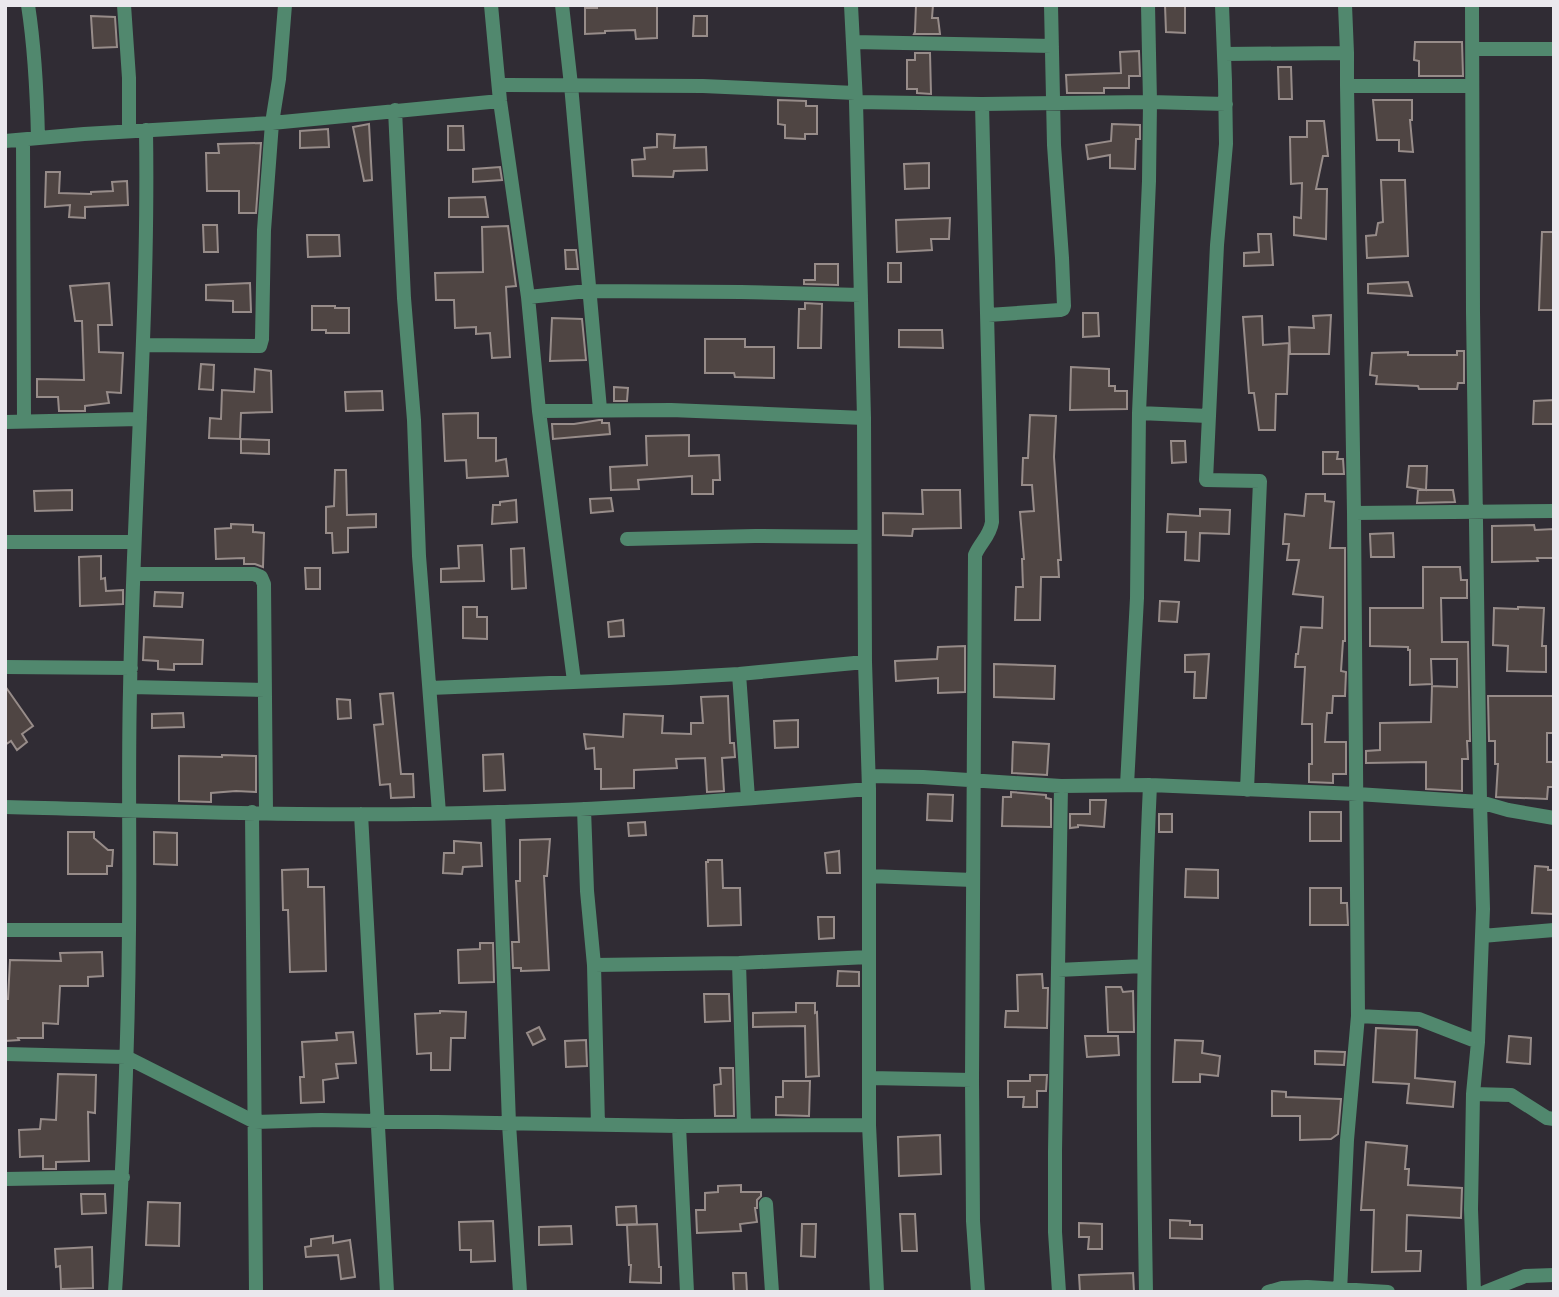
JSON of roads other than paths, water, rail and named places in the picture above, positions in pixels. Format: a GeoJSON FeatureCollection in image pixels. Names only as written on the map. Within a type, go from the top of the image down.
{"type":"FeatureCollection","features":[{"type":"Feature","properties":{"kind":"street"},"geometry":{"type":"LineString","coordinates":[[24,421],[30,139],[37,81],[28,5]]}},
{"type":"Feature","properties":{"kind":"street"},"geometry":{"type":"LineString","coordinates":[[124,5],[130,131]]}},
{"type":"Feature","properties":{"kind":"street"},"geometry":{"type":"LineString","coordinates":[[144,345],[260,346],[264,230],[285,5]]}},
{"type":"Feature","properties":{"kind":"street"},"geometry":{"type":"LineString","coordinates":[[491,5],[500,101],[528,297],[539,411],[574,681]]}},
{"type":"Feature","properties":{"kind":"street"},"geometry":{"type":"LineString","coordinates":[[562,5],[600,410]]}},
{"type":"Feature","properties":{"kind":"street"},"geometry":{"type":"LineString","coordinates":[[851,5],[864,418],[865,663],[869,783],[869,1125],[877,1292]]}},
{"type":"Feature","properties":{"kind":"street"},"geometry":{"type":"LineString","coordinates":[[988,316],[1063,309],[1054,145],[1051,5]]}},
{"type":"Feature","properties":{"kind":"street"},"geometry":{"type":"LineString","coordinates":[[1128,785],[1137,598],[1139,413],[1146,282],[1150,102],[1148,5]]}},
{"type":"Feature","properties":{"kind":"street"},"geometry":{"type":"LineString","coordinates":[[1222,5],[1226,144],[1217,246],[1206,480],[1260,481],[1247,790]]}},
{"type":"Feature","properties":{"kind":"street"},"geometry":{"type":"LineString","coordinates":[[1340,1291],[1347,1140],[1358,1016],[1354,513],[1348,53],[1345,5]]}},
{"type":"Feature","properties":{"kind":"street"},"geometry":{"type":"LineString","coordinates":[[1472,5],[1483,909],[1478,1042],[1473,1094],[1471,1209],[1474,1292]]}},
{"type":"Feature","properties":{"kind":"street"},"geometry":{"type":"LineString","coordinates":[[853,42],[1052,46]]}},
{"type":"Feature","properties":{"kind":"street"},"geometry":{"type":"LineString","coordinates":[[1473,49],[1554,49]]}},
{"type":"Feature","properties":{"kind":"street"},"geometry":{"type":"LineString","coordinates":[[1224,54],[1348,53]]}},
{"type":"Feature","properties":{"kind":"street"},"geometry":{"type":"LineString","coordinates":[[499,85],[703,86],[982,104],[1226,104]]}},
{"type":"Feature","properties":{"kind":"street"},"geometry":{"type":"LineString","coordinates":[[1347,86],[1472,86]]}},
{"type":"Feature","properties":{"kind":"street"},"geometry":{"type":"LineString","coordinates":[[5,141],[272,123],[500,101]]}},
{"type":"Feature","properties":{"kind":"street"},"geometry":{"type":"LineString","coordinates":[[978,1292],[973,1221],[972,1080],[975,555],[989,534],[992,522],[982,104]]}},
{"type":"Feature","properties":{"kind":"street"},"geometry":{"type":"LineString","coordinates":[[395,110],[404,298],[414,420],[419,556],[439,813]]}},
{"type":"Feature","properties":{"kind":"street"},"geometry":{"type":"LineString","coordinates":[[114,1292],[123,1177],[130,930],[130,687],[148,220],[146,130]]}},
{"type":"Feature","properties":{"kind":"street"},"geometry":{"type":"LineString","coordinates":[[528,297],[588,292],[861,295]]}},
{"type":"Feature","properties":{"kind":"street"},"geometry":{"type":"LineString","coordinates":[[539,411],[670,410],[864,418]]}},
{"type":"Feature","properties":{"kind":"street"},"geometry":{"type":"LineString","coordinates":[[1139,413],[1208,416]]}},
{"type":"Feature","properties":{"kind":"street"},"geometry":{"type":"LineString","coordinates":[[5,422],[140,419]]}},
{"type":"Feature","properties":{"kind":"street"},"geometry":{"type":"LineString","coordinates":[[1354,513],[1554,511]]}},
{"type":"Feature","properties":{"kind":"street"},"geometry":{"type":"LineString","coordinates":[[627,539],[864,537]]}},
{"type":"Feature","properties":{"kind":"street"},"geometry":{"type":"LineString","coordinates":[[5,542],[134,542]]}},
{"type":"Feature","properties":{"kind":"street"},"geometry":{"type":"LineString","coordinates":[[134,574],[254,574],[261,577],[264,584],[265,690],[259,812],[255,1122],[256,1292]]}},
{"type":"Feature","properties":{"kind":"street"},"geometry":{"type":"LineString","coordinates":[[429,688],[739,674],[865,663]]}},
{"type":"Feature","properties":{"kind":"street"},"geometry":{"type":"LineString","coordinates":[[5,667],[131,668]]}},
{"type":"Feature","properties":{"kind":"street"},"geometry":{"type":"LineString","coordinates":[[739,674],[748,798]]}},
{"type":"Feature","properties":{"kind":"street"},"geometry":{"type":"LineString","coordinates":[[130,687],[265,690]]}},
{"type":"Feature","properties":{"kind":"street"},"geometry":{"type":"LineString","coordinates":[[5,807],[361,814],[498,812],[748,798],[923,777],[1061,786],[1150,785],[1357,794],[1480,802],[1554,818]]}},
{"type":"Feature","properties":{"kind":"street"},"geometry":{"type":"LineString","coordinates":[[1146,1292],[1144,966],[1150,785]]}},
{"type":"Feature","properties":{"kind":"street"},"geometry":{"type":"LineString","coordinates":[[1059,1292],[1055,1232],[1061,786]]}},
{"type":"Feature","properties":{"kind":"street"},"geometry":{"type":"LineString","coordinates":[[584,808],[587,891],[594,965],[598,1125]]}},
{"type":"Feature","properties":{"kind":"street"},"geometry":{"type":"LineString","coordinates":[[498,812],[509,1124],[520,1292]]}},
{"type":"Feature","properties":{"kind":"street"},"geometry":{"type":"LineString","coordinates":[[361,814],[387,1292]]}},
{"type":"Feature","properties":{"kind":"street"},"geometry":{"type":"LineString","coordinates":[[869,876],[973,880]]}},
{"type":"Feature","properties":{"kind":"street"},"geometry":{"type":"LineString","coordinates":[[5,930],[130,930]]}},
{"type":"Feature","properties":{"kind":"street"},"geometry":{"type":"LineString","coordinates":[[1482,936],[1554,930]]}},
{"type":"Feature","properties":{"kind":"street"},"geometry":{"type":"LineString","coordinates":[[594,965],[739,963],[869,957]]}},
{"type":"Feature","properties":{"kind":"street"},"geometry":{"type":"LineString","coordinates":[[739,963],[744,1125]]}},
{"type":"Feature","properties":{"kind":"street"},"geometry":{"type":"LineString","coordinates":[[1058,970],[1144,966]]}},
{"type":"Feature","properties":{"kind":"street"},"geometry":{"type":"LineString","coordinates":[[1358,1016],[1419,1019],[1478,1042]]}},
{"type":"Feature","properties":{"kind":"street"},"geometry":{"type":"LineString","coordinates":[[5,1054],[126,1057],[255,1122],[321,1120],[679,1126],[869,1125]]}},
{"type":"Feature","properties":{"kind":"street"},"geometry":{"type":"LineString","coordinates":[[870,1078],[972,1080]]}},
{"type":"Feature","properties":{"kind":"street"},"geometry":{"type":"LineString","coordinates":[[1473,1094],[1511,1095],[1547,1118],[1554,1119]]}},
{"type":"Feature","properties":{"kind":"street"},"geometry":{"type":"LineString","coordinates":[[679,1126],[687,1292]]}},
{"type":"Feature","properties":{"kind":"street"},"geometry":{"type":"LineString","coordinates":[[5,1179],[123,1177]]}},
{"type":"Feature","properties":{"kind":"street"},"geometry":{"type":"LineString","coordinates":[[766,1204],[772,1292]]}},
{"type":"Feature","properties":{"kind":"street"},"geometry":{"type":"LineString","coordinates":[[1485,1292],[1525,1276],[1554,1275]]}},
{"type":"Feature","properties":{"kind":"street"},"geometry":{"type":"LineString","coordinates":[[1268,1292],[1307,1286],[1340,1291],[1388,1292]]}}]}
